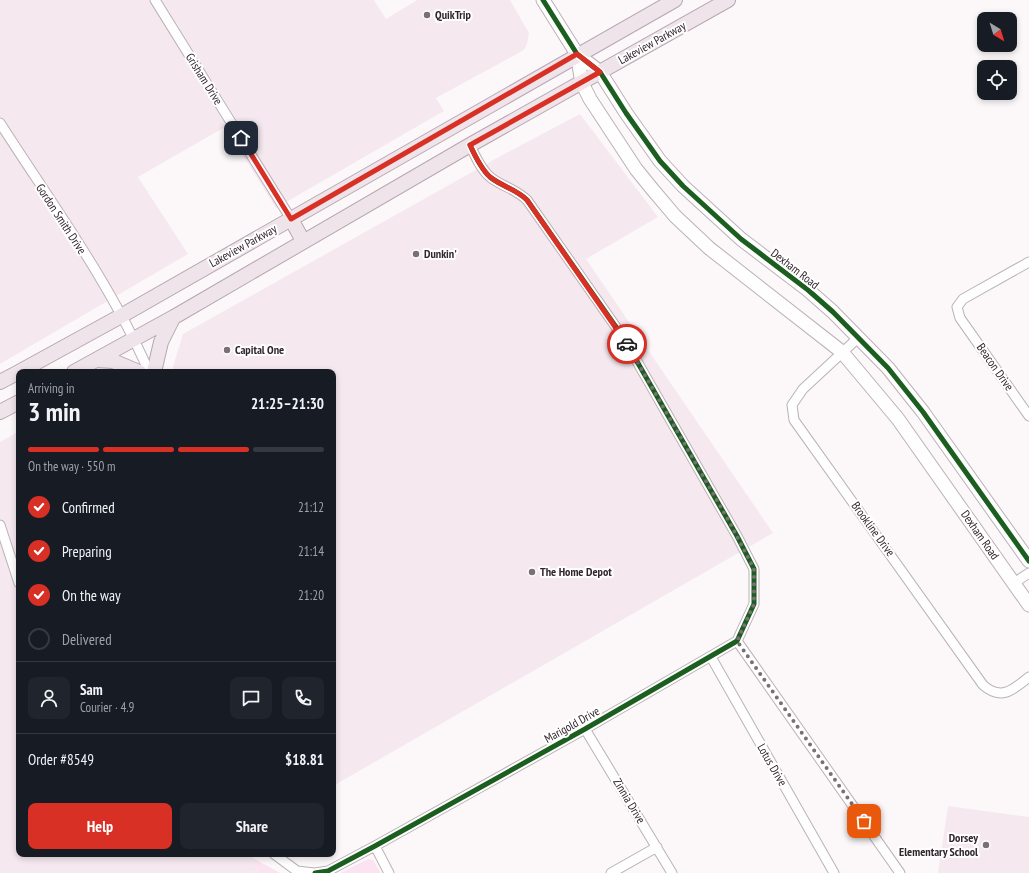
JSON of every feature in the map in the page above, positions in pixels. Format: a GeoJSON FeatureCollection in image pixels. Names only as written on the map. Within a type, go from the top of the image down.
{"type":"FeatureCollection","features":[{"type":"Feature","properties":{"kind":"main road","name":"Lakeview Parkway"},"geometry":{"type":"LineString","coordinates":[[24,369],[121,316],[577,54],[675,0]]}},
{"type":"Feature","properties":{"kind":"main road","name":"Lakeview Parkway"},"geometry":{"type":"LineString","coordinates":[[80,369],[134,340],[470,145],[728,0]]}},
{"type":"Feature","properties":{"kind":"main road"},"geometry":{"type":"LineString","coordinates":[[291,219],[303,241]]}},
{"type":"Feature","properties":{"kind":"main road"},"geometry":{"type":"LineString","coordinates":[[155,369],[161,342],[174,317]]}},
{"type":"Feature","properties":{"kind":"main road"},"geometry":{"type":"LineString","coordinates":[[96,360],[113,361],[132,369]]}},
{"type":"Feature","properties":{"kind":"main road","name":"Lakeview Parkway"},"geometry":{"type":"LineString","coordinates":[[0,382],[16,374]]}},
{"type":"Feature","properties":{"kind":"main road"},"geometry":{"type":"LineString","coordinates":[[0,412],[16,404]]}},
{"type":"Feature","properties":{"kind":"street","name":"Grisham Drive"},"geometry":{"type":"LineString","coordinates":[[155,0],[291,219]]}},
{"type":"Feature","properties":{"kind":"street","name":"Dexham Road"},"geometry":{"type":"LineString","coordinates":[[543,0],[577,54],[600,72],[626,113],[660,161],[683,186],[741,239],[808,290],[859,337],[888,368],[923,412],[1029,561]]}},
{"type":"Feature","properties":{"kind":"street","name":"Dexham Road"},"geometry":{"type":"LineString","coordinates":[[577,54],[582,82],[590,99],[636,169],[675,216],[709,248],[744,278],[842,352],[898,419],[1029,605]]}},
{"type":"Feature","properties":{"kind":"street","name":"Gordon Smith Drive"},"geometry":{"type":"LineString","coordinates":[[0,123],[121,316],[148,369]]}},
{"type":"Feature","properties":{"kind":"street"},"geometry":{"type":"LineString","coordinates":[[470,145],[481,166],[490,176],[522,195],[527,200],[623,337],[737,536],[754,569],[754,604],[737,641],[900,873]]}},
{"type":"Feature","properties":{"kind":"street","name":"Beacon Drive"},"geometry":{"type":"LineString","coordinates":[[1029,262],[963,299],[957,307],[960,318],[1029,416]]}},
{"type":"Feature","properties":{"kind":"street","name":"Brookline Drive"},"geometry":{"type":"LineString","coordinates":[[859,337],[801,393],[792,405],[794,420],[983,685],[991,692],[1001,694],[1016,687],[1029,677]]}},
{"type":"Feature","properties":{"kind":"street"},"geometry":{"type":"LineString","coordinates":[[0,525],[16,574]]}},
{"type":"Feature","properties":{"kind":"street"},"geometry":{"type":"LineString","coordinates":[[1014,583],[1029,572]]}},
{"type":"Feature","properties":{"kind":"street","name":"Marigold Drive"},"geometry":{"type":"LineString","coordinates":[[278,857],[297,871],[314,873],[328,871],[585,729],[737,641]]}},
{"type":"Feature","properties":{"kind":"street","name":"Lotus Drive"},"geometry":{"type":"LineString","coordinates":[[710,657],[834,873]]}},
{"type":"Feature","properties":{"kind":"street","name":"Zinnia Drive"},"geometry":{"type":"LineString","coordinates":[[585,729],[672,873]]}},
{"type":"Feature","properties":{"kind":"street"},"geometry":{"type":"LineString","coordinates":[[375,846],[390,873]]}},
{"type":"Feature","properties":{"kind":"street"},"geometry":{"type":"LineString","coordinates":[[612,873],[657,847]]}},
{"type":"Feature","properties":{"kind":"shaded area"},"geometry":{"type":"Polygon","coordinates":[[[0,0],[374,0],[386,19],[417,0],[510,0],[529,33],[524,50],[436,98],[444,111],[276,208],[225,127],[138,177],[188,254],[0,364],[0,0]]]}},
{"type":"Feature","properties":{"kind":"shaded area"},"geometry":{"type":"Polygon","coordinates":[[[580,114],[658,217],[586,259],[773,533],[336,784],[336,369],[173,369],[173,366],[183,334],[506,153],[580,114]]]}},
{"type":"Feature","properties":{"kind":"shaded area"},"geometry":{"type":"Polygon","coordinates":[[[16,433],[16,857],[253,857],[258,873],[0,873],[0,442],[16,433]]]}},
{"type":"Feature","properties":{"kind":"shaded area","name":"Dorsey Elementary School"},"geometry":{"type":"Polygon","coordinates":[[[948,806],[1029,817],[1029,873],[938,873],[948,806]]]}},
{"type":"Feature","properties":{"kind":"shaded area"},"geometry":{"type":"Polygon","coordinates":[[[253,858],[280,873],[258,873],[253,858]]]}},
{"type":"Feature","properties":{"kind":"shaded area"},"geometry":{"type":"Polygon","coordinates":[[[368,859],[373,860],[381,873],[340,873],[368,859]]]}},
{"type":"Feature","properties":{"kind":"cycle path"},"geometry":{"type":"LineString","coordinates":[[543,0],[577,54],[600,72],[626,113],[660,161],[683,186],[741,239],[808,290],[833,312],[888,368],[923,412],[1029,561]]}},
{"type":"Feature","properties":{"kind":"cycle path"},"geometry":{"type":"LineString","coordinates":[[315,873],[328,871],[375,846],[585,729],[737,641],[754,604],[754,569],[737,536],[623,337],[527,200],[523,196],[490,177],[481,166],[470,145]]}},
{"type":"Feature","properties":{"kind":"way so far"},"geometry":{"type":"LineString","coordinates":[[627,344],[730,523],[754,569],[754,604],[737,641],[864,821]]}},
{"type":"Feature","properties":{"kind":"place","name":"QuikTrip"},"geometry":{"type":"Point","coordinates":[427,15]}},
{"type":"Feature","properties":{"kind":"place","name":"Dunkin'"},"geometry":{"type":"Point","coordinates":[416,254]}},
{"type":"Feature","properties":{"kind":"place","name":"Capital One"},"geometry":{"type":"Point","coordinates":[227,350]}},
{"type":"Feature","properties":{"kind":"place","name":"The Home Depot"},"geometry":{"type":"Point","coordinates":[532,572]}},
{"type":"Feature","properties":{"kind":"place","name":"Dorsey Elementary School"},"geometry":{"type":"Point","coordinates":[986,845]}},
{"type":"Feature","properties":{"kind":"route"},"geometry":{"type":"LineString","coordinates":[[241,138],[291,219],[370,172],[577,54],[600,72],[470,145],[481,166],[490,176],[500,183],[510,187],[527,200],[627,344]]}}]}
